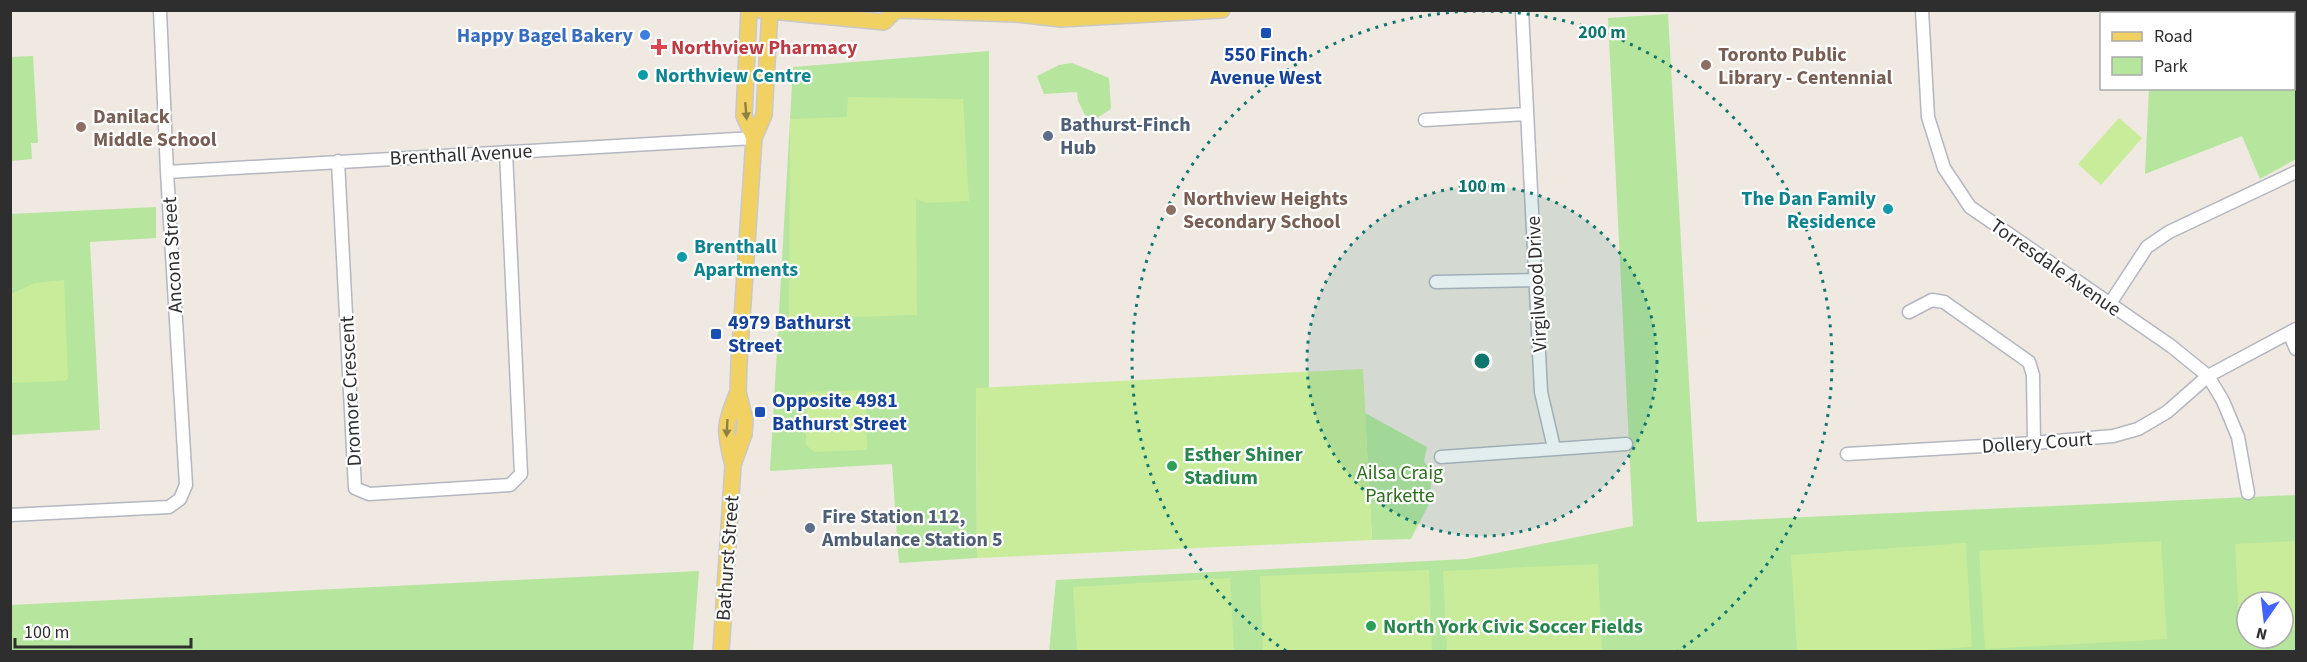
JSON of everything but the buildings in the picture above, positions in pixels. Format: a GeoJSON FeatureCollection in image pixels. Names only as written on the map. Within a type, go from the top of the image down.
{"type":"FeatureCollection","features":[{"type":"Feature","properties":{"kind":"main road","name":"Bathurst Street"},"geometry":{"type":"LineString","coordinates":[[749,10],[744,116],[754,138]]}},
{"type":"Feature","properties":{"kind":"main road"},"geometry":{"type":"LineString","coordinates":[[766,11],[884,22],[894,11],[1017,12],[1061,19],[1094,14],[1222,10]]}},
{"type":"Feature","properties":{"kind":"main road","name":"Bathurst Street"},"geometry":{"type":"LineString","coordinates":[[721,651],[733,465],[744,434],[745,420],[738,392],[754,138],[764,115],[766,11]]}},
{"type":"Feature","properties":{"kind":"street","name":"Ancona Street"},"geometry":{"type":"LineString","coordinates":[[10,515],[169,507],[180,499],[186,485],[167,172],[160,10]]}},
{"type":"Feature","properties":{"kind":"street","name":"Virgilwood Drive"},"geometry":{"type":"LineString","coordinates":[[1522,10],[1541,392],[1554,448]]}},
{"type":"Feature","properties":{"kind":"street","name":"Torresdale Avenue"},"geometry":{"type":"LineString","coordinates":[[1922,10],[1928,117],[1942,165],[1970,207],[2170,346],[2208,376],[2223,401],[2238,437],[2248,493]]}},
{"type":"Feature","properties":{"kind":"street"},"geometry":{"type":"LineString","coordinates":[[1425,120],[1527,114]]}},
{"type":"Feature","properties":{"kind":"street","name":"Brenthall Avenue"},"geometry":{"type":"LineString","coordinates":[[167,172],[754,138]]}},
{"type":"Feature","properties":{"kind":"street","name":"Dromore Crescent"},"geometry":{"type":"LineString","coordinates":[[338,161],[355,488],[369,494],[510,485],[521,474],[506,152]]}},
{"type":"Feature","properties":{"kind":"street"},"geometry":{"type":"LineString","coordinates":[[2109,305],[2147,247],[2169,232],[2296,172]]}},
{"type":"Feature","properties":{"kind":"street"},"geometry":{"type":"LineString","coordinates":[[1436,282],[1536,280]]}},
{"type":"Feature","properties":{"kind":"street"},"geometry":{"type":"LineString","coordinates":[[1909,312],[1932,300],[1944,302],[2029,362],[2033,375],[2034,443]]}},
{"type":"Feature","properties":{"kind":"street"},"geometry":{"type":"LineString","coordinates":[[2293,331],[2296,350]]}},
{"type":"Feature","properties":{"kind":"street","name":"Dollery Court"},"geometry":{"type":"LineString","coordinates":[[1846,454],[2113,436],[2138,429],[2167,412],[2208,376],[2293,331]]}},
{"type":"Feature","properties":{"kind":"street"},"geometry":{"type":"LineString","coordinates":[[1441,457],[1626,444]]}},
{"type":"Feature","properties":{"kind":"green space"},"geometry":{"type":"Polygon","coordinates":[[[2296,11],[2296,159],[2260,179],[2242,136],[2145,174],[2149,90],[2295,90],[2295,12],[2153,12],[2296,11]]]}},
{"type":"Feature","properties":{"kind":"green space"},"geometry":{"type":"Polygon","coordinates":[[[1668,14],[1697,522],[2296,495],[2296,651],[1049,652],[1056,580],[1466,559],[1633,526],[1608,18],[1668,14]]]}},
{"type":"Feature","properties":{"kind":"green space"},"geometry":{"type":"Polygon","coordinates":[[[989,51],[989,388],[976,389],[977,558],[899,563],[892,464],[770,471],[793,67],[989,51]]]}},
{"type":"Feature","properties":{"kind":"green space"},"geometry":{"type":"Polygon","coordinates":[[[33,56],[38,143],[31,143],[32,159],[11,161],[11,57],[33,56]]]}},
{"type":"Feature","properties":{"kind":"green space"},"geometry":{"type":"Polygon","coordinates":[[[1072,63],[1109,78],[1111,109],[1089,123],[1078,101],[1077,92],[1044,94],[1037,76],[1059,65],[1072,63]]]}},
{"type":"Feature","properties":{"kind":"green space"},"geometry":{"type":"Polygon","coordinates":[[[848,97],[963,99],[969,201],[927,203],[916,199],[917,315],[789,319],[790,119],[847,117],[848,97]]]}},
{"type":"Feature","properties":{"kind":"green space"},"geometry":{"type":"Polygon","coordinates":[[[2119,118],[2142,138],[2101,185],[2078,164],[2119,118]]]}},
{"type":"Feature","properties":{"kind":"green space"},"geometry":{"type":"Polygon","coordinates":[[[156,207],[156,238],[90,242],[100,430],[11,435],[10,214],[156,207]]]}},
{"type":"Feature","properties":{"kind":"green space"},"geometry":{"type":"Polygon","coordinates":[[[64,280],[68,378],[65,381],[11,383],[11,294],[35,283],[64,280]]]}},
{"type":"Feature","properties":{"kind":"green space","name":"Esther Shiner Stadium"},"geometry":{"type":"Polygon","coordinates":[[[1363,369],[1372,540],[977,558],[976,388],[1363,369]]]}},
{"type":"Feature","properties":{"kind":"green space"},"geometry":{"type":"Polygon","coordinates":[[[866,390],[867,450],[814,452],[806,445],[806,392],[866,390]]]}},
{"type":"Feature","properties":{"kind":"green space","name":"Ailsa Craig Parkette"},"geometry":{"type":"Polygon","coordinates":[[[1365,413],[1427,447],[1424,461],[1432,473],[1429,504],[1411,539],[1372,540],[1365,413]]]}},
{"type":"Feature","properties":{"kind":"green space"},"geometry":{"type":"Polygon","coordinates":[[[2161,541],[2167,639],[1985,649],[1979,551],[2161,541]]]}},
{"type":"Feature","properties":{"kind":"green space"},"geometry":{"type":"Polygon","coordinates":[[[2296,541],[2296,630],[2295,590],[2238,590],[2235,544],[2296,541]]]}},
{"type":"Feature","properties":{"kind":"green space"},"geometry":{"type":"Polygon","coordinates":[[[1966,543],[1972,647],[1895,652],[1797,651],[1791,555],[1966,543]]]}},
{"type":"Feature","properties":{"kind":"green space"},"geometry":{"type":"Polygon","coordinates":[[[1598,564],[1602,651],[1447,651],[1443,571],[1598,564]]]}},
{"type":"Feature","properties":{"kind":"green space"},"geometry":{"type":"Polygon","coordinates":[[[1429,570],[1432,651],[1263,651],[1260,576],[1429,570]]]}},
{"type":"Feature","properties":{"kind":"green space"},"geometry":{"type":"Polygon","coordinates":[[[699,571],[693,651],[11,651],[11,605],[699,571]]]}},
{"type":"Feature","properties":{"kind":"green space"},"geometry":{"type":"Polygon","coordinates":[[[1230,578],[1234,651],[1077,651],[1073,587],[1230,578]]]}},
{"type":"Feature","properties":{"kind":"place","name":"550 Finch Avenue West"},"geometry":{"type":"Point","coordinates":[1266,33]}},
{"type":"Feature","properties":{"kind":"place","name":"Happy Bagel Bakery"},"geometry":{"type":"Point","coordinates":[645,35]}},
{"type":"Feature","properties":{"kind":"place","name":"Northview Pharmacy"},"geometry":{"type":"Point","coordinates":[659,47]}},
{"type":"Feature","properties":{"kind":"place","name":"Toronto Public Library - Centennial"},"geometry":{"type":"Point","coordinates":[1706,65]}},
{"type":"Feature","properties":{"kind":"place","name":"Northview Centre"},"geometry":{"type":"Point","coordinates":[643,75]}},
{"type":"Feature","properties":{"kind":"place","name":"Danilack Middle School"},"geometry":{"type":"Point","coordinates":[81,127]}},
{"type":"Feature","properties":{"kind":"place","name":"Bathurst-Finch Hub"},"geometry":{"type":"Point","coordinates":[1048,136]}},
{"type":"Feature","properties":{"kind":"place","name":"The Dan Family Residence"},"geometry":{"type":"Point","coordinates":[1888,209]}},
{"type":"Feature","properties":{"kind":"place","name":"Northview Heights Secondary School"},"geometry":{"type":"Point","coordinates":[1171,210]}},
{"type":"Feature","properties":{"kind":"place","name":"Brenthall Apartments"},"geometry":{"type":"Point","coordinates":[682,257]}},
{"type":"Feature","properties":{"kind":"place","name":"4979 Bathurst Street"},"geometry":{"type":"Point","coordinates":[716,334]}},
{"type":"Feature","properties":{"kind":"place","name":"Opposite 4981 Bathurst Street"},"geometry":{"type":"Point","coordinates":[760,412]}},
{"type":"Feature","properties":{"kind":"place","name":"Esther Shiner Stadium"},"geometry":{"type":"Point","coordinates":[1172,466]}},
{"type":"Feature","properties":{"kind":"place","name":"Fire Station 112, Ambulance Station 5"},"geometry":{"type":"Point","coordinates":[810,528]}},
{"type":"Feature","properties":{"kind":"place","name":"North York Civic Soccer Fields"},"geometry":{"type":"Point","coordinates":[1371,626]}}]}
